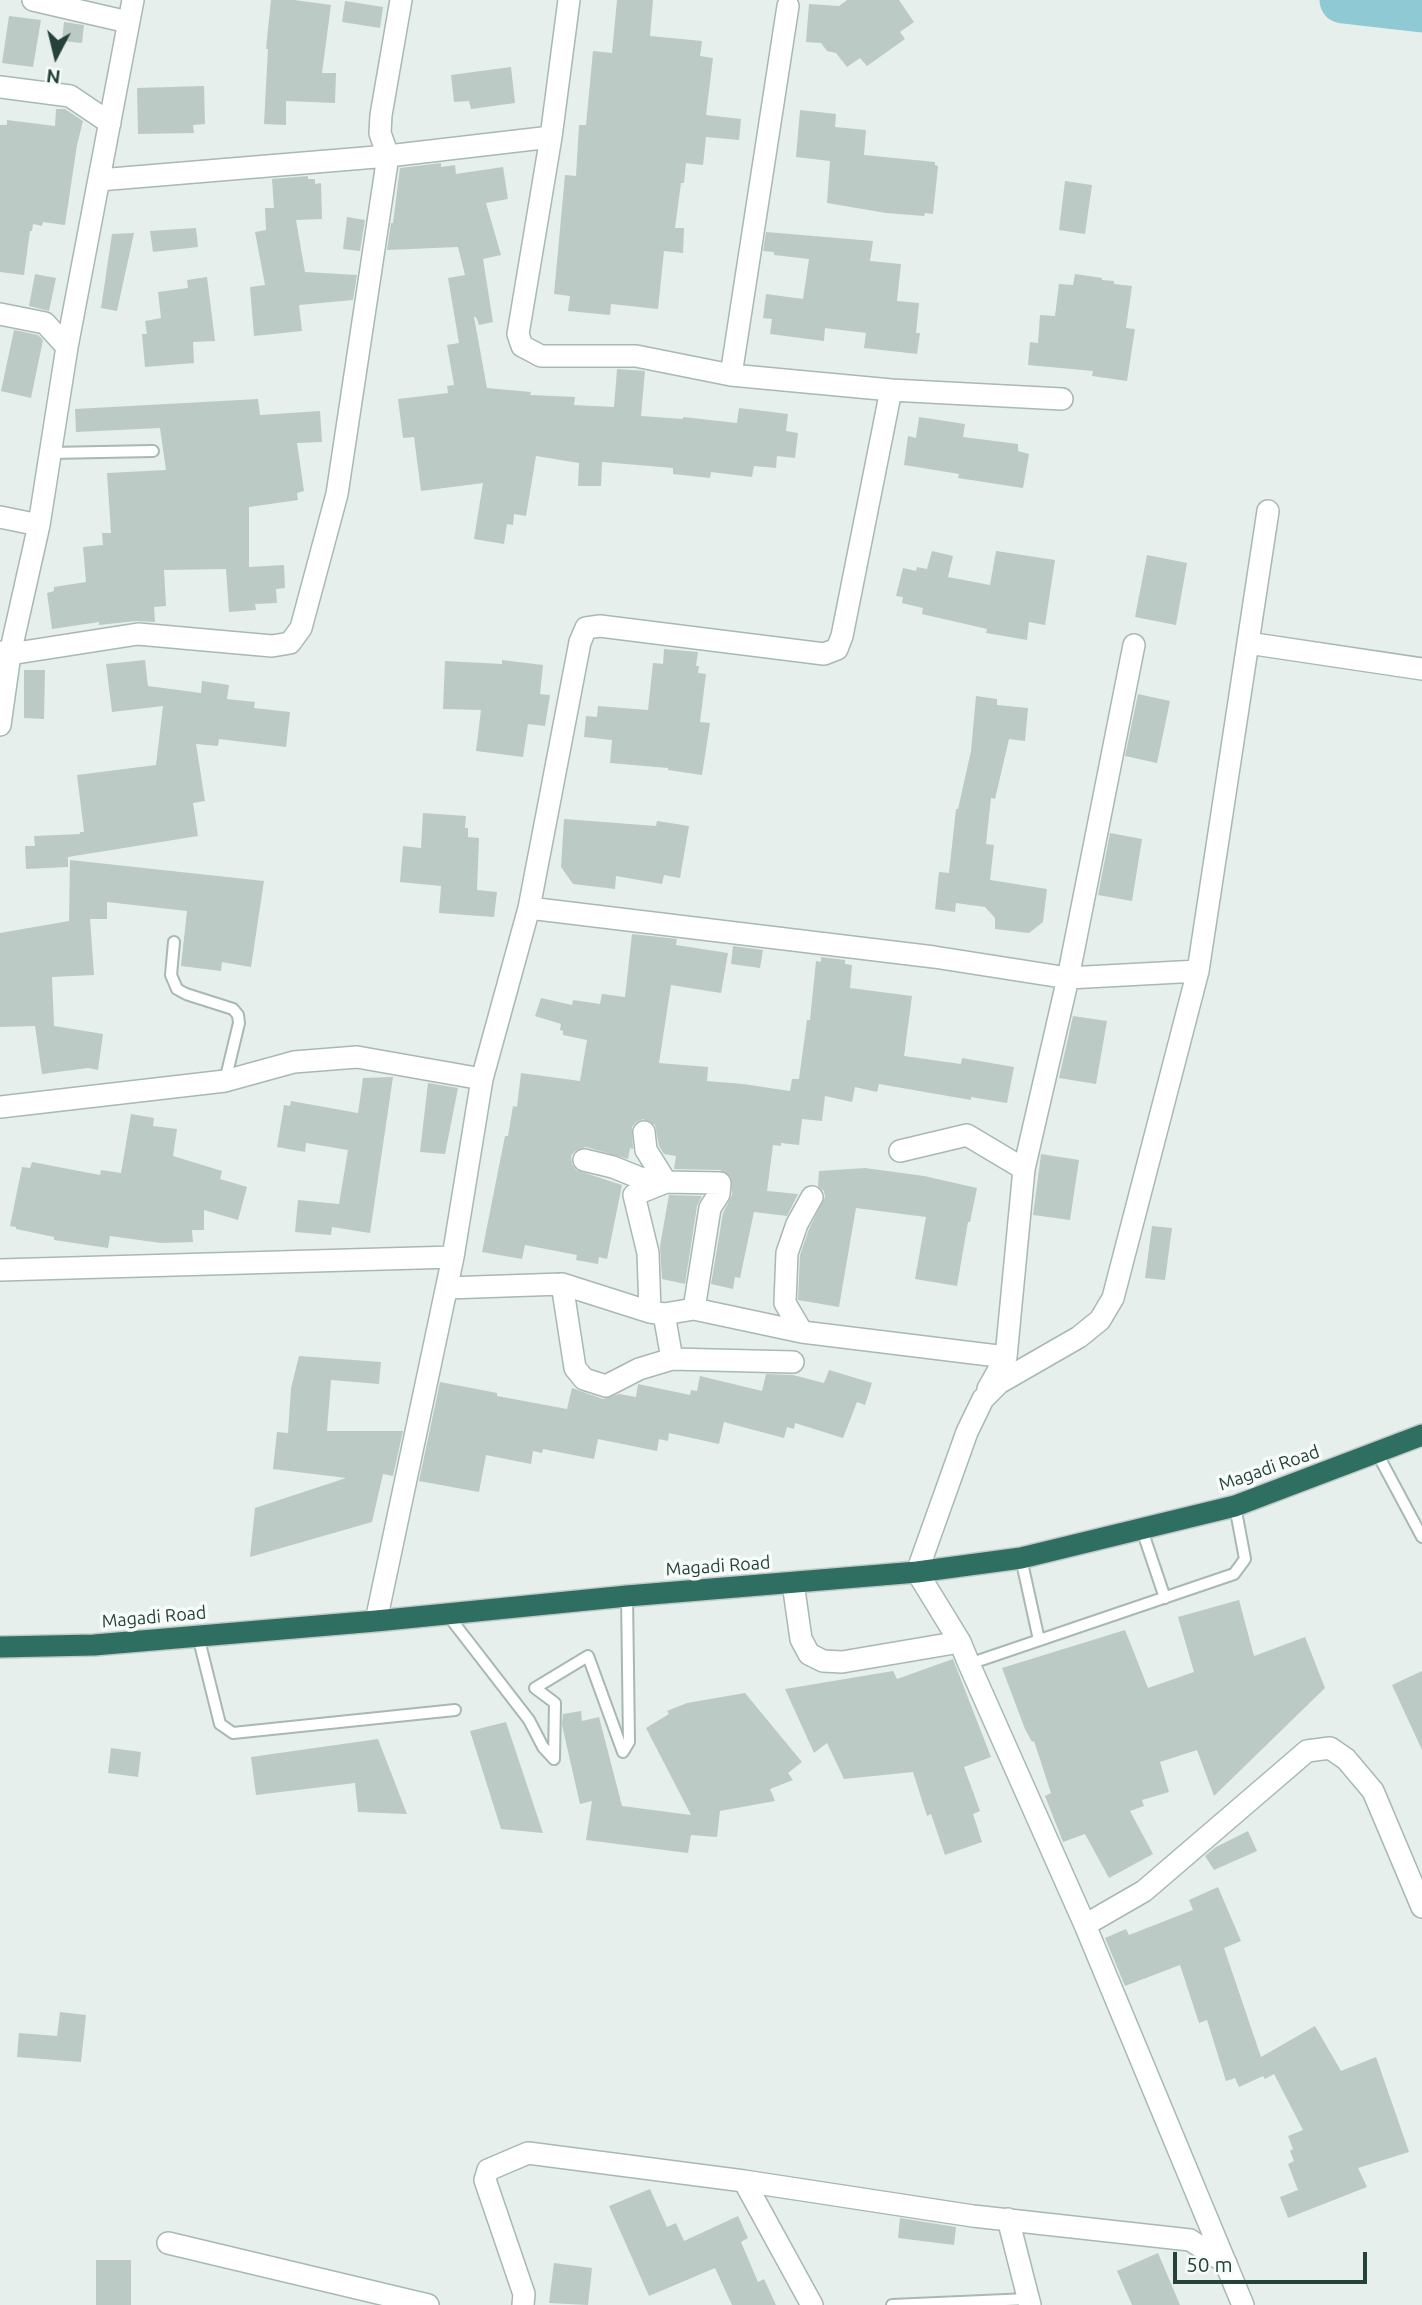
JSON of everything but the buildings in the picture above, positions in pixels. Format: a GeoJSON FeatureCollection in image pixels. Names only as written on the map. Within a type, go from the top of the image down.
{"type":"FeatureCollection","features":[{"type":"Feature","properties":{"kind":"highway","name":"Magadi Road"},"geometry":{"type":"LineString","coordinates":[[0,1647],[94,1645],[376,1621],[627,1595],[917,1572],[1021,1558],[1235,1506],[1422,1435]]}},
{"type":"Feature","properties":{"kind":"street"},"geometry":{"type":"LineString","coordinates":[[33,0],[128,22]]}},
{"type":"Feature","properties":{"kind":"street"},"geometry":{"type":"LineString","coordinates":[[0,725],[5,653],[38,525],[67,347],[133,0]]}},
{"type":"Feature","properties":{"kind":"street"},"geometry":{"type":"LineString","coordinates":[[5,653],[138,634],[272,646],[290,643],[301,628],[337,494],[388,156],[380,133],[381,115],[401,0]]}},
{"type":"Feature","properties":{"kind":"street"},"geometry":{"type":"LineString","coordinates":[[569,0],[551,137],[518,334],[522,346],[541,356],[636,356],[731,375],[891,390],[1062,399]]}},
{"type":"Feature","properties":{"kind":"street"},"geometry":{"type":"LineString","coordinates":[[731,375],[788,6]]}},
{"type":"Feature","properties":{"kind":"street"},"geometry":{"type":"LineString","coordinates":[[0,87],[70,96],[110,123]]}},
{"type":"Feature","properties":{"kind":"street"},"geometry":{"type":"LineString","coordinates":[[99,180],[388,156],[551,137]]}},
{"type":"Feature","properties":{"kind":"street"},"geometry":{"type":"LineString","coordinates":[[0,314],[45,323],[67,347]]}},
{"type":"Feature","properties":{"kind":"street"},"geometry":{"type":"LineString","coordinates":[[376,1621],[447,1288],[482,1079],[528,908],[580,642],[586,628],[600,626],[824,654],[837,649],[842,636],[891,390]]}},
{"type":"Feature","properties":{"kind":"street"},"geometry":{"type":"LineString","coordinates":[[983,1399],[999,1383],[1079,1337],[1100,1320],[1113,1298],[1198,971],[1268,511]]}},
{"type":"Feature","properties":{"kind":"street"},"geometry":{"type":"LineString","coordinates":[[0,517],[38,525]]}},
{"type":"Feature","properties":{"kind":"street"},"geometry":{"type":"LineString","coordinates":[[1248,643],[1422,669]]}},
{"type":"Feature","properties":{"kind":"street"},"geometry":{"type":"LineString","coordinates":[[1134,645],[1068,978],[1024,1168],[1006,1357],[967,1432],[917,1572],[960,1642],[970,1664],[1085,1925],[1243,2305]]}},
{"type":"Feature","properties":{"kind":"street"},"geometry":{"type":"LineString","coordinates":[[528,908],[934,957],[1068,978],[1198,971]]}},
{"type":"Feature","properties":{"kind":"street"},"geometry":{"type":"LineString","coordinates":[[0,1107],[225,1081],[293,1062],[357,1057],[482,1079]]}},
{"type":"Feature","properties":{"kind":"street"},"geometry":{"type":"LineString","coordinates":[[644,1132],[646,1150],[666,1182]]}},
{"type":"Feature","properties":{"kind":"street"},"geometry":{"type":"LineString","coordinates":[[900,1151],[967,1135],[1024,1168]]}},
{"type":"Feature","properties":{"kind":"street"},"geometry":{"type":"LineString","coordinates":[[584,1160],[613,1167],[640,1178],[666,1182],[720,1183],[719,1194],[710,1208],[694,1309]]}},
{"type":"Feature","properties":{"kind":"street"},"geometry":{"type":"LineString","coordinates":[[666,1182],[634,1195],[648,1253],[657,1313],[672,1359]]}},
{"type":"Feature","properties":{"kind":"street"},"geometry":{"type":"LineString","coordinates":[[802,1332],[785,1303],[787,1253],[797,1224],[812,1197]]}},
{"type":"Feature","properties":{"kind":"street"},"geometry":{"type":"LineString","coordinates":[[0,1270],[453,1257]]}},
{"type":"Feature","properties":{"kind":"street"},"geometry":{"type":"LineString","coordinates":[[447,1288],[562,1284],[657,1313],[694,1309],[802,1332],[1006,1357]]}},
{"type":"Feature","properties":{"kind":"street"},"geometry":{"type":"LineString","coordinates":[[562,1284],[575,1368],[584,1378],[606,1387],[639,1369],[672,1359],[793,1362]]}},
{"type":"Feature","properties":{"kind":"street"},"geometry":{"type":"LineString","coordinates":[[793,1583],[801,1639],[809,1654],[823,1661],[842,1662],[960,1642]]}},
{"type":"Feature","properties":{"kind":"street"},"geometry":{"type":"LineString","coordinates":[[1085,1925],[1144,1891],[1307,1751],[1330,1748],[1346,1759],[1373,1791],[1422,1907]]}},
{"type":"Feature","properties":{"kind":"street"},"geometry":{"type":"LineString","coordinates":[[523,2305],[524,2294],[485,2180],[488,2170],[528,2153],[744,2181],[972,2216],[1190,2240],[1226,2263]]}},
{"type":"Feature","properties":{"kind":"street"},"geometry":{"type":"LineString","coordinates":[[744,2181],[811,2305]]}},
{"type":"Feature","properties":{"kind":"street"},"geometry":{"type":"LineString","coordinates":[[1008,2219],[1029,2302]]}},
{"type":"Feature","properties":{"kind":"street"},"geometry":{"type":"LineString","coordinates":[[168,2244],[428,2305]]}},
{"type":"Feature","properties":{"kind":"lane"},"geometry":{"type":"LineString","coordinates":[[50,453],[153,451]]}},
{"type":"Feature","properties":{"kind":"lane"},"geometry":{"type":"LineString","coordinates":[[174,942],[171,975],[177,989],[233,1009],[238,1015],[239,1023],[225,1081]]}},
{"type":"Feature","properties":{"kind":"lane"},"geometry":{"type":"LineString","coordinates":[[1377,1453],[1422,1537]]}},
{"type":"Feature","properties":{"kind":"lane"},"geometry":{"type":"LineString","coordinates":[[970,1664],[1234,1574],[1245,1559],[1235,1506]]}},
{"type":"Feature","properties":{"kind":"lane"},"geometry":{"type":"LineString","coordinates":[[1142,1530],[1165,1598]]}},
{"type":"Feature","properties":{"kind":"lane"},"geometry":{"type":"LineString","coordinates":[[1021,1558],[1039,1640]]}},
{"type":"Feature","properties":{"kind":"lane"},"geometry":{"type":"LineString","coordinates":[[447,1614],[529,1720],[543,1747],[554,1759],[555,1703],[536,1688],[588,1656],[623,1752],[629,1742],[627,1595]]}},
{"type":"Feature","properties":{"kind":"lane"},"geometry":{"type":"LineString","coordinates":[[198,1636],[220,1724],[233,1733],[455,1710]]}},
{"type":"Feature","properties":{"kind":"lane"},"geometry":{"type":"LineString","coordinates":[[892,2305],[1029,2302]]}},
{"type":"Feature","properties":{"kind":"waterway"},"geometry":{"type":"LineString","coordinates":[[1343,0],[1422,9]]}}]}
